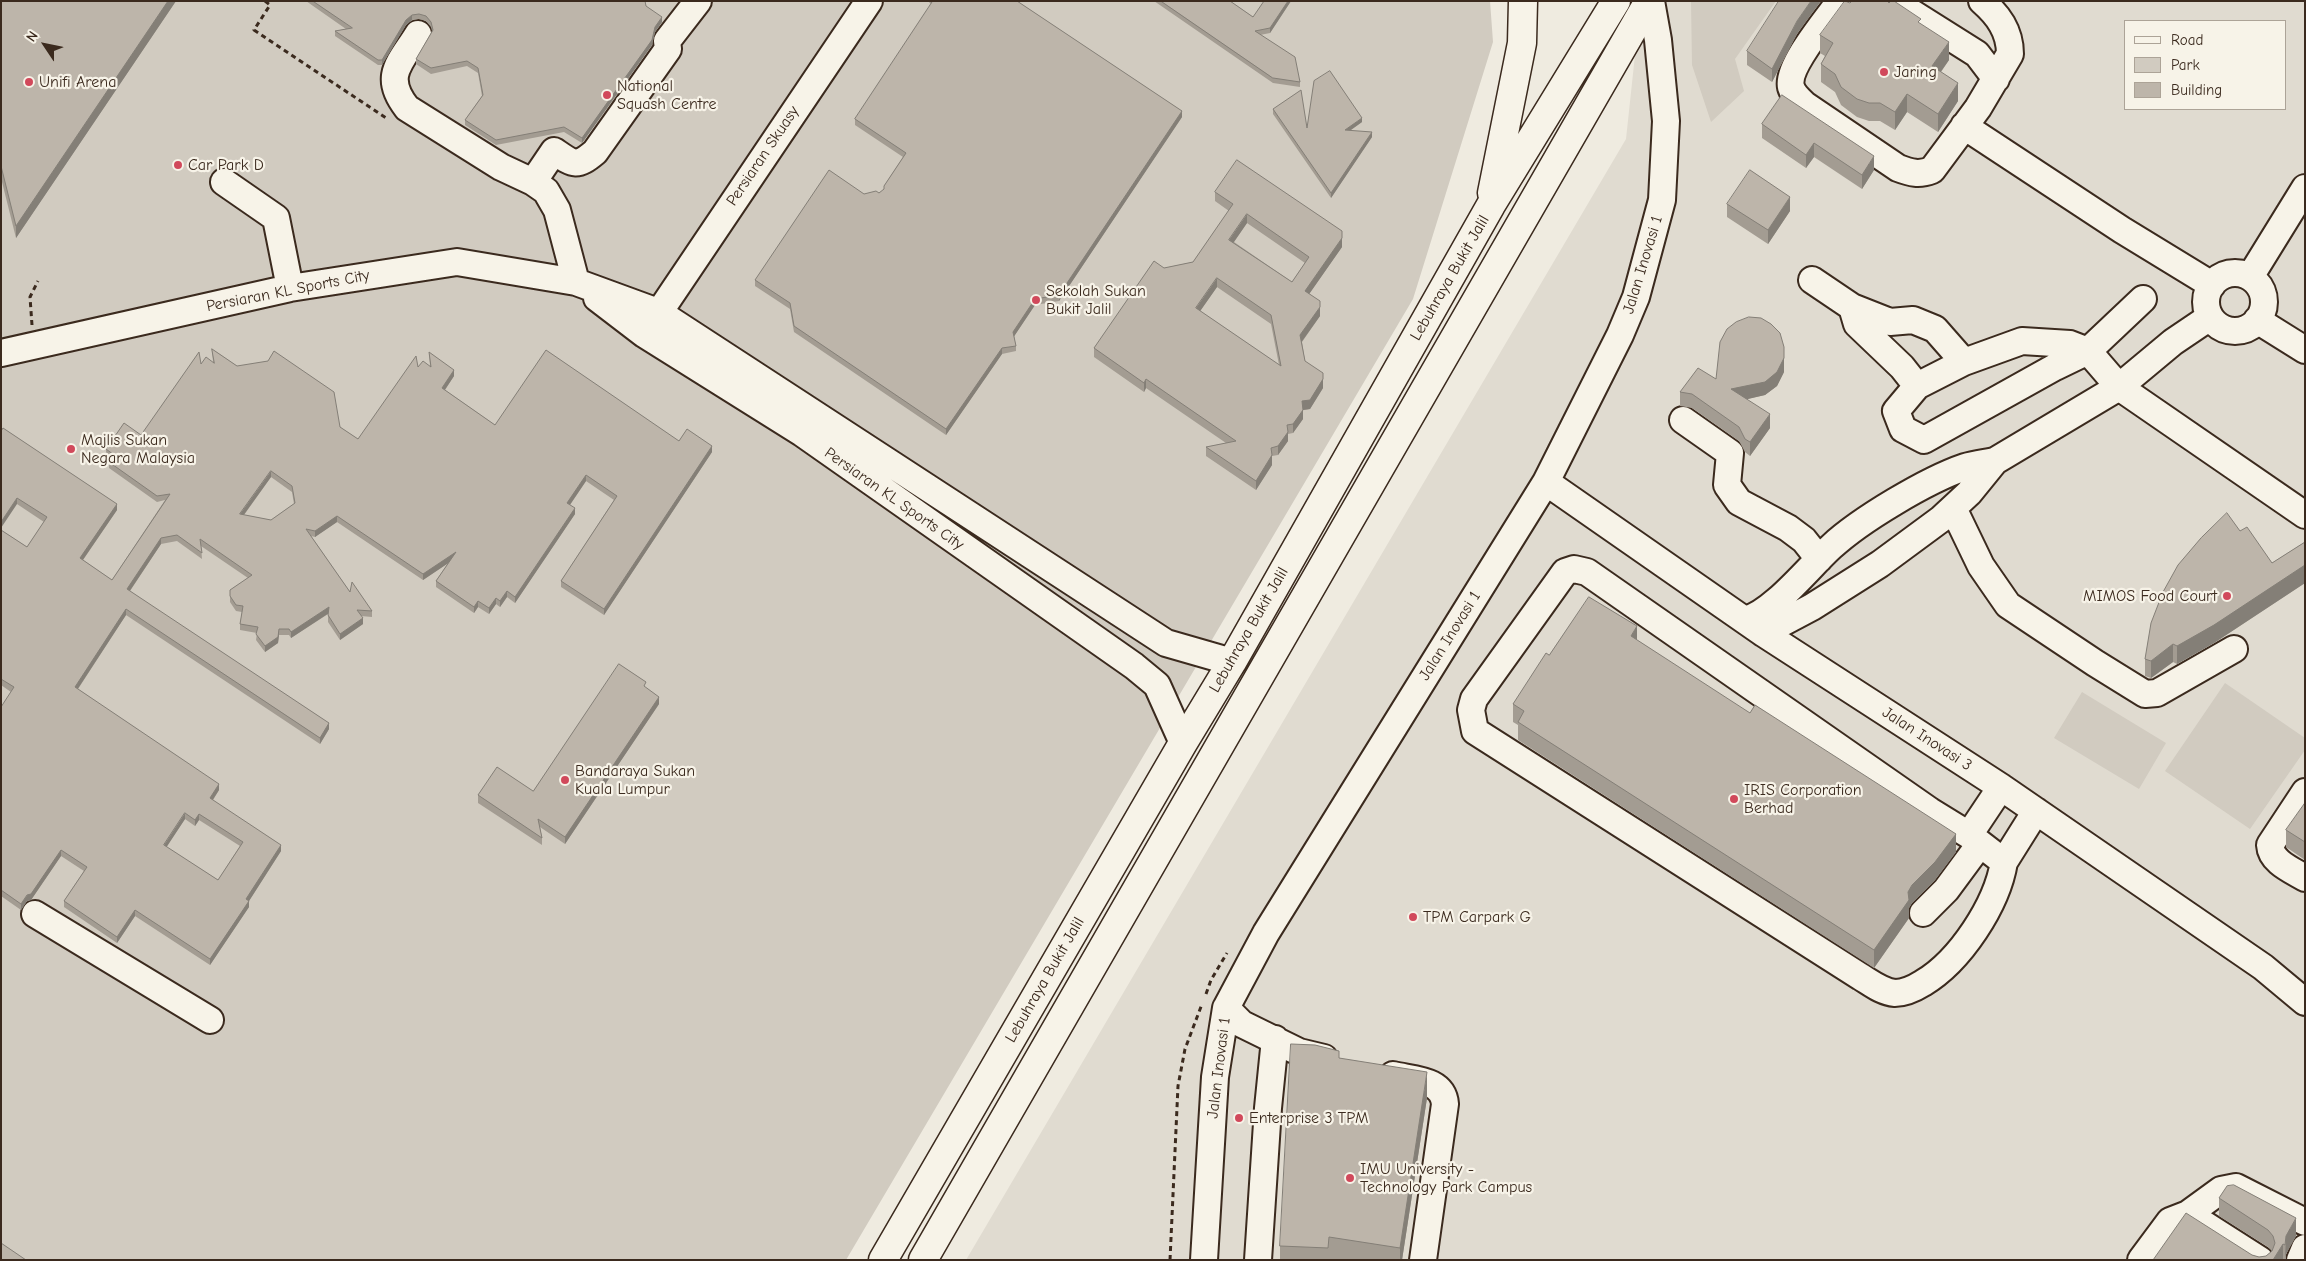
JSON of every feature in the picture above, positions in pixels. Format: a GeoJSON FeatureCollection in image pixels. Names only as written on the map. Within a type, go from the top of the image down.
{"type":"FeatureCollection","features":[{"type":"Feature","properties":{"kind":"highway"},"geometry":{"type":"LineString","coordinates":[[1491,205],[1492,185],[1522,43],[1523,1]]}},
{"type":"Feature","properties":{"kind":"highway","name":"Lebuhraya Bukit Jalil"},"geometry":{"type":"LineString","coordinates":[[883,1260],[1183,742],[1232,662],[1491,205],[1586,53],[1616,1]]}},
{"type":"Feature","properties":{"kind":"highway","name":"Lebuhraya Bukit Jalil"},"geometry":{"type":"LineString","coordinates":[[923,1260],[1650,1]]}},
{"type":"Feature","properties":{"kind":"street"},"geometry":{"type":"LineString","coordinates":[[540,187],[554,151],[572,163],[582,162],[595,152],[668,49],[667,41],[698,1]]}},
{"type":"Feature","properties":{"kind":"street","name":"Persiaran Skuasy"},"geometry":{"type":"LineString","coordinates":[[644,334],[869,1]]}},
{"type":"Feature","properties":{"kind":"street","name":"Jalan Inovasi 1"},"geometry":{"type":"LineString","coordinates":[[1204,1260],[1215,1077],[1226,1008],[1266,933],[1546,482],[1620,335],[1636,297],[1662,200],[1666,122],[1658,40],[1650,1]]}},
{"type":"Feature","properties":{"kind":"street"},"geometry":{"type":"LineString","coordinates":[[1840,1],[1794,70],[1791,77],[1791,87],[1796,97],[1898,168],[1911,173],[1922,174],[1932,170],[1964,126],[2003,78],[2010,54],[2010,43],[2001,22],[1982,1]]}},
{"type":"Feature","properties":{"kind":"street"},"geometry":{"type":"LineString","coordinates":[[1893,1],[1976,54],[2003,78]]}},
{"type":"Feature","properties":{"kind":"street"},"geometry":{"type":"LineString","coordinates":[[418,34],[394,74],[396,94],[415,113],[501,167],[540,187],[557,210],[576,282]]}},
{"type":"Feature","properties":{"kind":"street"},"geometry":{"type":"LineString","coordinates":[[1964,126],[2122,230],[2212,285]]}},
{"type":"Feature","properties":{"kind":"street"},"geometry":{"type":"LineString","coordinates":[[224,182],[276,218],[290,288]]}},
{"type":"Feature","properties":{"kind":"street"},"geometry":{"type":"LineString","coordinates":[[2250,277],[2305,188]]}},
{"type":"Feature","properties":{"kind":"street","name":"Persiaran KL Sports City"},"geometry":{"type":"LineString","coordinates":[[1,352],[290,288],[457,262],[576,282],[658,312],[1166,643],[1232,662]]}},
{"type":"Feature","properties":{"kind":"street"},"geometry":{"type":"LineString","coordinates":[[2236,273],[2250,277],[2259,287],[2264,300],[2257,320],[2243,330],[2233,331],[2224,329],[2210,317],[2206,301],[2212,285],[2229,274],[2236,273]]}},
{"type":"Feature","properties":{"kind":"street"},"geometry":{"type":"LineString","coordinates":[[1812,280],[1852,307],[1890,322],[1913,320],[1935,329],[1964,362]]}},
{"type":"Feature","properties":{"kind":"street","name":"Persiaran KL Sports City"},"geometry":{"type":"LineString","coordinates":[[576,282],[644,334],[802,434],[1134,666],[1157,685],[1183,742]]}},
{"type":"Feature","properties":{"kind":"street"},"geometry":{"type":"LineString","coordinates":[[2143,299],[2088,351],[2055,367],[1924,440],[1903,429],[1896,411],[1917,386],[1964,362],[2022,341],[2070,344],[2088,351],[2119,387],[2305,515]]}},
{"type":"Feature","properties":{"kind":"street"},"geometry":{"type":"LineString","coordinates":[[1852,307],[1857,324],[1902,367],[1917,386]]}},
{"type":"Feature","properties":{"kind":"street"},"geometry":{"type":"LineString","coordinates":[[1995,461],[1969,493],[1910,543],[1849,584],[1754,627],[1753,618],[1777,600],[1852,530],[1903,498],[1966,467],[1995,461],[2119,387],[2173,342],[2210,317]]}},
{"type":"Feature","properties":{"kind":"street"},"geometry":{"type":"LineString","coordinates":[[2257,320],[2305,350]]}},
{"type":"Feature","properties":{"kind":"street"},"geometry":{"type":"LineString","coordinates":[[1683,420],[1730,453],[1727,485],[1739,502],[1788,528],[1804,540],[1819,559]]}},
{"type":"Feature","properties":{"kind":"street","name":"Jalan Inovasi 3"},"geometry":{"type":"LineString","coordinates":[[1546,482],[1754,627],[2001,787],[2263,967],[2305,1002]]}},
{"type":"Feature","properties":{"kind":"street"},"geometry":{"type":"LineString","coordinates":[[1953,508],[1981,566],[2008,605],[2094,664],[2145,694],[2158,693],[2234,650]]}},
{"type":"Feature","properties":{"kind":"street"},"geometry":{"type":"LineString","coordinates":[[944,534],[960,509]]}},
{"type":"Feature","properties":{"kind":"street"},"geometry":{"type":"LineString","coordinates":[[2004,862],[1974,839],[1930,811],[1587,572],[1574,569],[1565,572],[1474,699],[1471,710],[1475,731],[1884,991],[1895,993],[1916,987],[1938,974],[1956,956],[1984,913],[2004,862],[2036,811]]}},
{"type":"Feature","properties":{"kind":"street"},"geometry":{"type":"LineString","coordinates":[[1923,913],[1946,890],[2001,787]]}},
{"type":"Feature","properties":{"kind":"street"},"geometry":{"type":"LineString","coordinates":[[2305,792],[2270,845],[2271,852],[2277,860],[2305,878]]}},
{"type":"Feature","properties":{"kind":"street"},"geometry":{"type":"LineString","coordinates":[[35,914],[210,1020]]}},
{"type":"Feature","properties":{"kind":"street"},"geometry":{"type":"LineString","coordinates":[[1226,1008],[1242,1024],[1299,1052],[1346,1064]]}},
{"type":"Feature","properties":{"kind":"street"},"geometry":{"type":"LineString","coordinates":[[1258,1260],[1268,1108],[1275,1039]]}},
{"type":"Feature","properties":{"kind":"street"},"geometry":{"type":"LineString","coordinates":[[1372,1070],[1434,1084],[1441,1089],[1445,1096],[1423,1260]]}},
{"type":"Feature","properties":{"kind":"street"},"geometry":{"type":"LineString","coordinates":[[2141,1260],[2170,1221],[2188,1214],[2221,1190],[2236,1187],[2305,1222]]}},
{"type":"Feature","properties":{"kind":"street"},"geometry":{"type":"LineString","coordinates":[[2188,1214],[2260,1260]]}},
{"type":"Feature","properties":{"kind":"street"},"geometry":{"type":"LineString","coordinates":[[2300,1260],[2305,1248]]}},
{"type":"Feature","properties":{"kind":"path"},"geometry":{"type":"LineString","coordinates":[[265,1],[270,5],[254,30],[391,122]]}},
{"type":"Feature","properties":{"kind":"path"},"geometry":{"type":"LineString","coordinates":[[35,345],[29,307],[31,293],[38,281]]}},
{"type":"Feature","properties":{"kind":"path"},"geometry":{"type":"LineString","coordinates":[[1170,1260],[1178,1086],[1185,1050],[1211,980],[1229,950]]}},
{"type":"Feature","properties":{"kind":"shaded area"},"geometry":{"type":"Polygon","coordinates":[[[1623,1],[2305,1],[2305,1260],[966,1260],[1626,139],[1635,55],[1623,1]]]}},
{"type":"Feature","properties":{"kind":"green space","name":"Bandaraya Sukan Kuala Lumpur"},"geometry":{"type":"Polygon","coordinates":[[[1,1],[1490,1],[1493,42],[1413,299],[846,1260],[1,1260],[1,1]]]}},
{"type":"Feature","properties":{"kind":"green space"},"geometry":{"type":"Polygon","coordinates":[[[1691,1],[1776,1],[1735,59],[1744,91],[1711,122],[1692,65],[1691,1]]]}},
{"type":"Feature","properties":{"kind":"green space"},"geometry":{"type":"Polygon","coordinates":[[[2225,683],[2305,738],[2305,750],[2250,829],[2165,771],[2225,683]]]}},
{"type":"Feature","properties":{"kind":"green space"},"geometry":{"type":"Polygon","coordinates":[[[2082,692],[2166,743],[2139,789],[2054,738],[2082,692]]]}},
{"type":"Feature","properties":{"kind":"building"},"geometry":{"type":"Polygon","coordinates":[[[1,1],[168,1],[16,226],[1,166],[1,1]]]}},
{"type":"Feature","properties":{"kind":"building"},"geometry":{"type":"Polygon","coordinates":[[[313,1],[645,1],[646,6],[662,17],[655,27],[652,40],[582,138],[564,127],[496,140],[465,120],[483,95],[478,68],[467,61],[431,68],[416,59],[433,30],[431,22],[426,16],[412,15],[406,20],[382,60],[378,60],[335,31],[352,28],[313,1]]]}},
{"type":"Feature","properties":{"kind":"building"},"geometry":{"type":"Polygon","coordinates":[[[933,1],[1017,1],[1182,111],[1059,295],[1035,299],[1013,332],[1016,346],[1002,348],[946,429],[794,326],[790,303],[755,280],[829,170],[864,194],[876,191],[879,193],[884,189],[884,186],[906,153],[855,119],[933,1]]]}},
{"type":"Feature","properties":{"kind":"building"},"geometry":{"type":"Polygon","coordinates":[[[1161,1],[1230,1],[1253,17],[1264,1],[1288,1],[1270,28],[1255,31],[1295,57],[1300,82],[1273,78],[1161,1]]]}},
{"type":"Feature","properties":{"kind":"building"},"geometry":{"type":"Polygon","coordinates":[[[1779,1],[1811,1],[1797,21],[1772,69],[1747,51],[1779,1]]]}},
{"type":"Feature","properties":{"kind":"building","name":"Jaring"},"geometry":{"type":"Polygon","coordinates":[[[1845,1],[1850,3],[1852,1],[1887,1],[1889,3],[1894,1],[1921,19],[1918,22],[1949,42],[1932,66],[1958,83],[1938,114],[1907,94],[1895,112],[1880,103],[1869,103],[1857,99],[1841,87],[1835,74],[1821,64],[1833,43],[1820,35],[1845,1]]]}},
{"type":"Feature","properties":{"kind":"building"},"geometry":{"type":"Polygon","coordinates":[[[1330,71],[1362,118],[1345,130],[1372,132],[1331,193],[1273,109],[1301,90],[1307,128],[1314,81],[1330,71]]]}},
{"type":"Feature","properties":{"kind":"building"},"geometry":{"type":"Polygon","coordinates":[[[1782,95],[1874,156],[1862,175],[1814,143],[1806,155],[1762,124],[1782,95]]]}},
{"type":"Feature","properties":{"kind":"building"},"geometry":{"type":"Polygon","coordinates":[[[1237,160],[1342,231],[1342,238],[1305,291],[1320,301],[1320,307],[1300,335],[1305,361],[1323,373],[1323,379],[1310,400],[1302,401],[1303,410],[1293,424],[1287,425],[1288,432],[1278,446],[1271,448],[1272,455],[1256,481],[1206,447],[1236,441],[1146,379],[1144,383],[1094,348],[1154,261],[1164,268],[1193,262],[1233,204],[1215,192],[1237,160]],[[1247,214],[1229,240],[1292,282],[1309,257],[1247,214]],[[1217,278],[1196,308],[1281,366],[1271,315],[1217,278]]]}},
{"type":"Feature","properties":{"kind":"building"},"geometry":{"type":"Polygon","coordinates":[[[1750,170],[1790,197],[1768,230],[1727,204],[1750,170]]]}},
{"type":"Feature","properties":{"kind":"building"},"geometry":{"type":"Polygon","coordinates":[[[1749,317],[1761,318],[1771,324],[1780,333],[1784,347],[1784,358],[1777,372],[1765,382],[1731,389],[1770,414],[1750,442],[1745,439],[1739,427],[1692,394],[1680,392],[1698,368],[1716,379],[1720,342],[1727,329],[1736,322],[1749,317]]]}},
{"type":"Feature","properties":{"kind":"building"},"geometry":{"type":"Polygon","coordinates":[[[212,349],[237,366],[268,361],[274,351],[334,392],[340,427],[358,439],[416,356],[418,367],[423,361],[431,367],[429,352],[454,370],[442,388],[495,425],[546,350],[679,441],[687,429],[712,446],[604,609],[561,581],[617,496],[586,475],[567,503],[575,508],[515,597],[507,591],[500,601],[496,598],[489,608],[478,601],[474,607],[436,581],[456,552],[423,574],[337,516],[315,531],[306,529],[350,592],[352,582],[372,611],[357,610],[363,618],[340,634],[328,615],[329,607],[291,632],[289,629],[279,629],[278,637],[265,646],[256,634],[258,627],[240,624],[243,606],[236,605],[230,596],[230,590],[252,575],[200,539],[202,553],[177,535],[161,538],[127,589],[329,723],[320,738],[126,609],[75,687],[219,784],[210,798],[281,845],[246,899],[249,901],[210,959],[135,910],[117,937],[64,901],[87,867],[61,850],[31,894],[27,895],[21,904],[1,890],[1,707],[14,687],[1,679],[1,530],[27,547],[47,517],[17,498],[1,522],[1,431],[3,428],[117,504],[80,558],[112,580],[170,494],[157,496],[109,462],[121,460],[106,449],[124,423],[141,435],[199,352],[201,364],[206,357],[214,363],[212,349]],[[271,471],[240,514],[271,520],[295,503],[292,486],[271,471]],[[185,813],[164,845],[218,880],[243,842],[199,814],[195,820],[185,813]]]}},
{"type":"Feature","properties":{"kind":"building","name":"MIMOS Food Court"},"geometry":{"type":"Polygon","coordinates":[[[2227,513],[2240,531],[2247,527],[2272,563],[2305,542],[2305,565],[2214,625],[2177,646],[2173,644],[2151,661],[2145,659],[2151,623],[2163,592],[2178,565],[2201,538],[2227,513]]]}},
{"type":"Feature","properties":{"kind":"building","name":"IRIS Corporation Berhad"},"geometry":{"type":"Polygon","coordinates":[[[1589,597],[1637,626],[1631,636],[1750,713],[1755,705],[1956,834],[1935,862],[1912,885],[1908,892],[1909,900],[1874,950],[1518,722],[1524,711],[1513,704],[1546,653],[1549,655],[1589,597]]]}},
{"type":"Feature","properties":{"kind":"building"},"geometry":{"type":"Polygon","coordinates":[[[619,664],[646,682],[644,686],[659,697],[565,837],[538,819],[542,838],[478,795],[497,767],[533,791],[619,664]]]}},
{"type":"Feature","properties":{"kind":"building"},"geometry":{"type":"Polygon","coordinates":[[[2305,803],[2305,842],[2286,830],[2305,803]]]}},
{"type":"Feature","properties":{"kind":"building","name":"IMU University - Technology Park Campus"},"geometry":{"type":"Polygon","coordinates":[[[1291,1044],[1315,1045],[1339,1051],[1339,1058],[1427,1072],[1400,1248],[1329,1237],[1328,1248],[1280,1246],[1291,1044]]]}},
{"type":"Feature","properties":{"kind":"building"},"geometry":{"type":"Polygon","coordinates":[[[2234,1185],[2296,1218],[2286,1236],[2285,1245],[2283,1244],[2273,1260],[2153,1260],[2186,1213],[2252,1255],[2266,1256],[2272,1251],[2275,1243],[2273,1236],[2268,1230],[2219,1198],[2227,1186],[2234,1185]]]}},
{"type":"Feature","properties":{"kind":"building"},"geometry":{"type":"Polygon","coordinates":[[[1,1243],[26,1260],[1,1260],[1,1243]]]}},
{"type":"Feature","properties":{"kind":"place","name":"Jaring"},"geometry":{"type":"Point","coordinates":[1884,72]}},
{"type":"Feature","properties":{"kind":"place","name":"Unifi Arena"},"geometry":{"type":"Point","coordinates":[29,82]}},
{"type":"Feature","properties":{"kind":"place","name":"National Squash Centre"},"geometry":{"type":"Point","coordinates":[607,95]}},
{"type":"Feature","properties":{"kind":"place","name":"Car Park D"},"geometry":{"type":"Point","coordinates":[178,165]}},
{"type":"Feature","properties":{"kind":"place","name":"Sekolah Sukan Bukit Jalil"},"geometry":{"type":"Point","coordinates":[1036,300]}},
{"type":"Feature","properties":{"kind":"place","name":"Majlis Sukan Negara Malaysia"},"geometry":{"type":"Point","coordinates":[71,449]}},
{"type":"Feature","properties":{"kind":"place","name":"MIMOS Food Court"},"geometry":{"type":"Point","coordinates":[2227,596]}},
{"type":"Feature","properties":{"kind":"place","name":"Bandaraya Sukan Kuala Lumpur"},"geometry":{"type":"Point","coordinates":[565,780]}},
{"type":"Feature","properties":{"kind":"place","name":"IRIS Corporation Berhad"},"geometry":{"type":"Point","coordinates":[1734,799]}},
{"type":"Feature","properties":{"kind":"place","name":"TPM Carpark G"},"geometry":{"type":"Point","coordinates":[1413,917]}},
{"type":"Feature","properties":{"kind":"place","name":"Enterprise 3 TPM"},"geometry":{"type":"Point","coordinates":[1239,1118]}},
{"type":"Feature","properties":{"kind":"place","name":"IMU University - Technology Park Campus"},"geometry":{"type":"Point","coordinates":[1350,1178]}}]}
